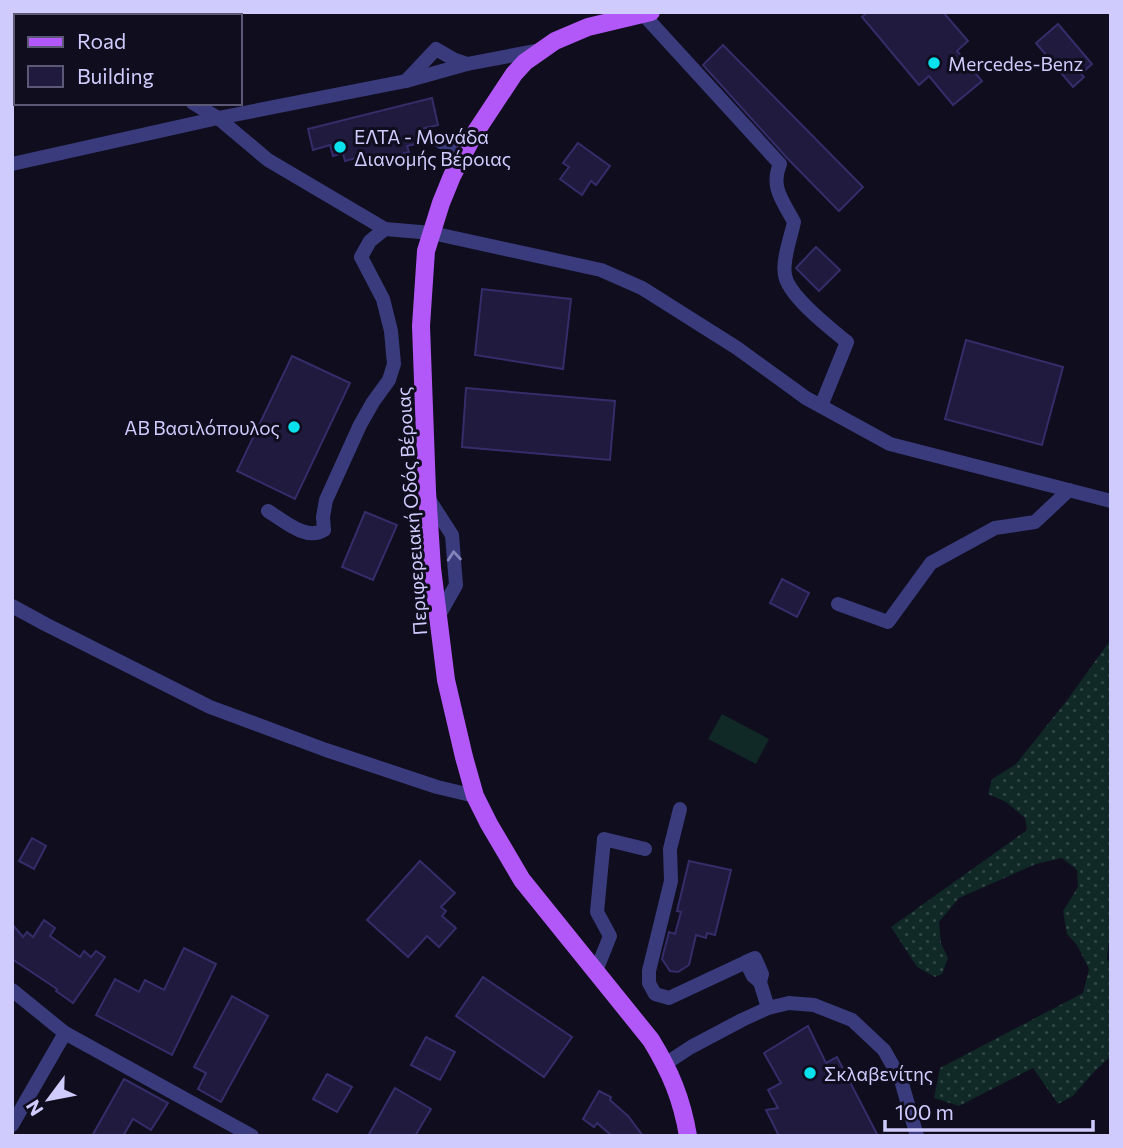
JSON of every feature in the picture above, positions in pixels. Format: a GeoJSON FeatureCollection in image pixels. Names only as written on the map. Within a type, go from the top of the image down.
{"type":"FeatureCollection","features":[{"type":"Feature","properties":{"kind":"main road","name":"Περιφερειακή Οδός Βέροιας"},"geometry":{"type":"LineString","coordinates":[[647,13],[588,27],[555,41],[525,62],[514,74],[473,136],[452,176],[426,251],[421,326],[427,497],[432,568],[446,680],[475,796],[488,824],[522,880],[639,1024],[665,1064],[676,1086],[688,1136]]}},
{"type":"Feature","properties":{"kind":"street"},"geometry":{"type":"LineString","coordinates":[[647,13],[780,164],[776,174],[776,190],[794,222],[785,276],[792,292],[847,342],[821,406]]}},
{"type":"Feature","properties":{"kind":"street"},"geometry":{"type":"LineString","coordinates":[[406,81],[436,49],[467,64]]}},
{"type":"Feature","properties":{"kind":"street"},"geometry":{"type":"LineString","coordinates":[[12,163],[542,50]]}},
{"type":"Feature","properties":{"kind":"street"},"geometry":{"type":"LineString","coordinates":[[196,105],[218,118],[268,160],[385,229],[432,233],[601,270],[642,288],[737,348],[806,398],[890,444],[1111,501]]}},
{"type":"Feature","properties":{"kind":"street"},"geometry":{"type":"LineString","coordinates":[[441,142],[454,147],[473,136]]}},
{"type":"Feature","properties":{"kind":"street"},"geometry":{"type":"LineString","coordinates":[[268,511],[305,533],[317,534],[324,530],[326,500],[360,425],[389,380],[394,364],[391,331],[383,299],[362,257],[370,241],[385,229]]}},
{"type":"Feature","properties":{"kind":"street"},"geometry":{"type":"LineString","coordinates":[[838,604],[888,622],[931,563],[995,528],[1035,522],[1069,490]]}},
{"type":"Feature","properties":{"kind":"street"},"geometry":{"type":"LineString","coordinates":[[12,606],[210,707],[326,750],[438,787],[475,796]]}},
{"type":"Feature","properties":{"kind":"street"},"geometry":{"type":"LineString","coordinates":[[680,809],[670,849],[671,881],[649,971],[649,984],[655,994],[669,998],[755,958],[762,974],[760,982],[768,1008]]}},
{"type":"Feature","properties":{"kind":"street"},"geometry":{"type":"LineString","coordinates":[[596,971],[610,936],[597,912],[604,839],[645,849]]}},
{"type":"Feature","properties":{"kind":"street"},"geometry":{"type":"LineString","coordinates":[[12,990],[65,1033],[252,1136]]}},
{"type":"Feature","properties":{"kind":"street"},"geometry":{"type":"LineString","coordinates":[[665,1064],[768,1008],[789,1003],[814,1005],[852,1020],[884,1050],[904,1089],[917,1136]]}},
{"type":"Feature","properties":{"kind":"street"},"geometry":{"type":"LineString","coordinates":[[12,1125],[65,1033]]}},
{"type":"Feature","properties":{"kind":"green space"},"geometry":{"type":"Polygon","coordinates":[[[1111,639],[1111,922],[1107,959],[1111,965],[1111,1056],[1073,1096],[1058,1104],[1033,1068],[959,1106],[934,1098],[940,1068],[1083,993],[1089,969],[1077,945],[1067,934],[1063,911],[1078,887],[1077,870],[1062,858],[1036,864],[959,898],[939,922],[941,943],[948,958],[942,974],[935,977],[917,967],[891,927],[1027,830],[1025,818],[1006,802],[988,794],[992,779],[1016,764],[1111,639]]]}},
{"type":"Feature","properties":{"kind":"green space"},"geometry":{"type":"Polygon","coordinates":[[[722,714],[769,739],[756,764],[708,739],[722,714]]]}},
{"type":"Feature","properties":{"kind":"building","name":"Mercedes-Benz"},"geometry":{"type":"Polygon","coordinates":[[[868,12],[943,12],[968,41],[957,51],[982,81],[953,105],[929,76],[919,85],[862,17],[868,12]]]}},
{"type":"Feature","properties":{"kind":"building"},"geometry":{"type":"Polygon","coordinates":[[[1058,24],[1092,64],[1081,74],[1084,77],[1073,87],[1036,43],[1058,24]]]}},
{"type":"Feature","properties":{"kind":"building"},"geometry":{"type":"Polygon","coordinates":[[[723,45],[863,187],[839,211],[703,65],[723,45]]]}},
{"type":"Feature","properties":{"kind":"building"},"geometry":{"type":"Polygon","coordinates":[[[432,98],[438,125],[417,130],[420,143],[407,146],[409,152],[358,165],[356,158],[345,161],[343,153],[333,156],[330,145],[313,150],[308,129],[432,98]]]}},
{"type":"Feature","properties":{"kind":"building"},"geometry":{"type":"Polygon","coordinates":[[[578,143],[610,166],[596,185],[591,181],[582,195],[560,179],[569,167],[563,163],[578,143]]]}},
{"type":"Feature","properties":{"kind":"building"},"geometry":{"type":"Polygon","coordinates":[[[816,247],[840,270],[819,291],[796,268],[816,247]]]}},
{"type":"Feature","properties":{"kind":"building"},"geometry":{"type":"Polygon","coordinates":[[[482,289],[571,299],[563,369],[475,355],[482,289]]]}},
{"type":"Feature","properties":{"kind":"building"},"geometry":{"type":"Polygon","coordinates":[[[966,340],[1063,367],[1042,445],[945,419],[966,340]]]}},
{"type":"Feature","properties":{"kind":"building","name":"ΑΒ Βασιλόπουλος"},"geometry":{"type":"Polygon","coordinates":[[[292,356],[350,383],[295,499],[237,471],[292,356]]]}},
{"type":"Feature","properties":{"kind":"building"},"geometry":{"type":"Polygon","coordinates":[[[466,388],[615,401],[610,460],[462,447],[466,388]]]}},
{"type":"Feature","properties":{"kind":"building"},"geometry":{"type":"Polygon","coordinates":[[[365,512],[397,525],[373,580],[342,567],[365,512]]]}},
{"type":"Feature","properties":{"kind":"building"},"geometry":{"type":"Polygon","coordinates":[[[782,579],[809,593],[797,617],[770,603],[782,579]]]}},
{"type":"Feature","properties":{"kind":"building"},"geometry":{"type":"Polygon","coordinates":[[[32,838],[46,846],[34,869],[19,861],[32,838]]]}},
{"type":"Feature","properties":{"kind":"building"},"geometry":{"type":"Polygon","coordinates":[[[420,861],[455,893],[441,907],[446,911],[442,916],[456,928],[439,947],[427,936],[408,957],[367,920],[420,861]]]}},
{"type":"Feature","properties":{"kind":"building"},"geometry":{"type":"Polygon","coordinates":[[[689,861],[731,870],[715,935],[707,933],[706,938],[696,935],[689,965],[678,972],[670,971],[662,959],[669,932],[675,934],[681,912],[677,911],[689,861]]]}},
{"type":"Feature","properties":{"kind":"building"},"geometry":{"type":"Polygon","coordinates":[[[44,920],[55,928],[50,936],[80,957],[84,951],[91,957],[96,951],[105,957],[73,1003],[12,959],[12,924],[23,937],[27,932],[33,937],[44,920]]]}},
{"type":"Feature","properties":{"kind":"building"},"geometry":{"type":"Polygon","coordinates":[[[184,948],[216,964],[172,1055],[96,1015],[115,979],[139,992],[145,980],[164,990],[184,948]]]}},
{"type":"Feature","properties":{"kind":"building"},"geometry":{"type":"Polygon","coordinates":[[[483,977],[572,1037],[544,1077],[456,1016],[483,977]]]}},
{"type":"Feature","properties":{"kind":"building"},"geometry":{"type":"Polygon","coordinates":[[[232,996],[268,1016],[221,1102],[198,1089],[206,1073],[194,1067],[232,996]]]}},
{"type":"Feature","properties":{"kind":"building","name":"Σκλαβενίτης"},"geometry":{"type":"Polygon","coordinates":[[[808,1026],[826,1063],[837,1057],[878,1136],[779,1136],[766,1110],[778,1108],[768,1090],[781,1083],[764,1053],[808,1026]]]}},
{"type":"Feature","properties":{"kind":"building"},"geometry":{"type":"Polygon","coordinates":[[[426,1037],[455,1052],[440,1080],[411,1065],[426,1037]]]}},
{"type":"Feature","properties":{"kind":"building"},"geometry":{"type":"Polygon","coordinates":[[[327,1074],[352,1087],[337,1112],[313,1099],[327,1074]]]}},
{"type":"Feature","properties":{"kind":"building"},"geometry":{"type":"Polygon","coordinates":[[[124,1079],[168,1103],[151,1130],[133,1119],[123,1136],[92,1136],[124,1079]]]}},
{"type":"Feature","properties":{"kind":"building"},"geometry":{"type":"Polygon","coordinates":[[[395,1088],[431,1109],[415,1136],[368,1136],[395,1088]]]}},
{"type":"Feature","properties":{"kind":"building"},"geometry":{"type":"Polygon","coordinates":[[[599,1091],[611,1097],[610,1100],[628,1116],[643,1136],[612,1136],[597,1123],[594,1127],[583,1119],[599,1091]]]}},
{"type":"Feature","properties":{"kind":"place","name":"Mercedes-Benz"},"geometry":{"type":"Point","coordinates":[934,63]}},
{"type":"Feature","properties":{"kind":"place","name":"ΕΛΤΑ - Μονάδα Διανομής Βέροιας"},"geometry":{"type":"Point","coordinates":[340,147]}},
{"type":"Feature","properties":{"kind":"place","name":"ΑΒ Βασιλόπουλος"},"geometry":{"type":"Point","coordinates":[294,427]}},
{"type":"Feature","properties":{"kind":"place","name":"Σκλαβενίτης"},"geometry":{"type":"Point","coordinates":[810,1073]}}]}
